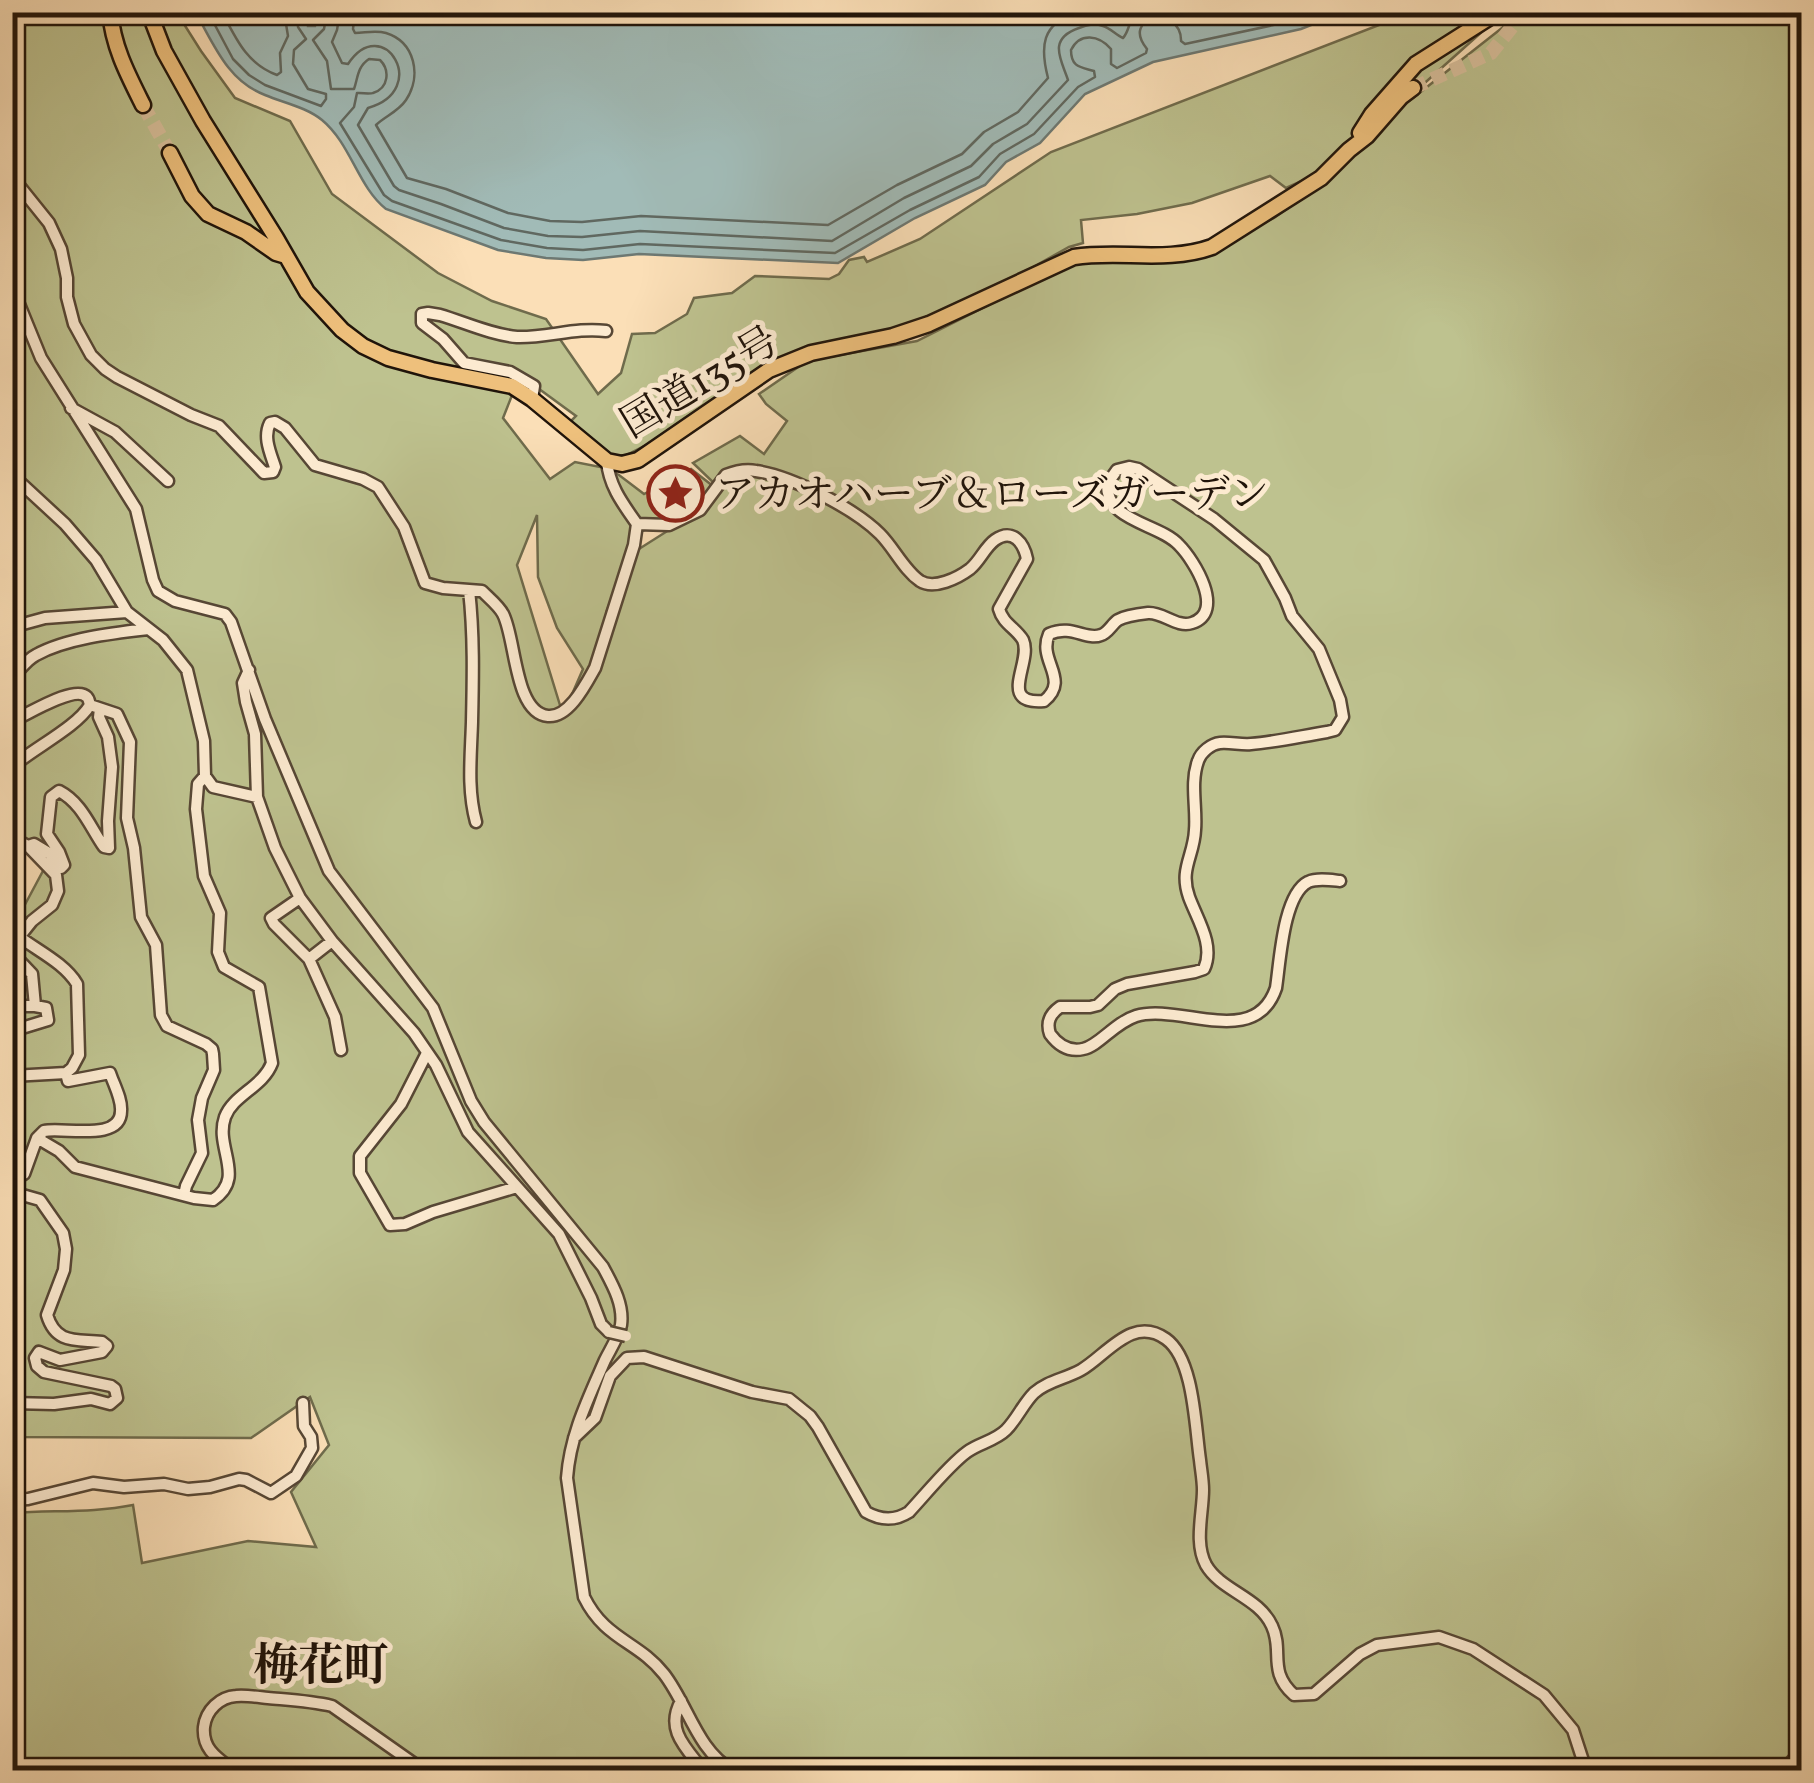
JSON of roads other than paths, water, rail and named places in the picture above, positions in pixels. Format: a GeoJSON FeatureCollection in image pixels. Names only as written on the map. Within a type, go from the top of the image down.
{"type":"FeatureCollection","features":[{"type":"Feature","properties":{"kind":"highway"},"geometry":{"type":"LineString","coordinates":[[110,12],[122,64],[143,106]]}},
{"type":"Feature","properties":{"kind":"highway","name":"国道135号"},"geometry":{"type":"LineString","coordinates":[[149,12],[164,51],[202,121],[307,292],[342,330],[388,358],[512,386],[607,461],[622,464],[638,460],[768,370],[810,353],[930,324],[1074,257],[1172,256],[1212,247],[1321,178],[1413,88]]}},
{"type":"Feature","properties":{"kind":"highway","name":"国道135号"},"geometry":{"type":"LineString","coordinates":[[1348,150],[1372,114],[1416,64],[1498,12]]}},
{"type":"Feature","properties":{"kind":"highway","name":"国道135号"},"geometry":{"type":"LineString","coordinates":[[170,153],[192,196],[208,214],[287,256]]}},
{"type":"Feature","properties":{"kind":"street"},"geometry":{"type":"LineString","coordinates":[[12,177],[49,223],[65,264],[74,324],[105,369],[219,426],[264,473],[273,472],[275,467],[266,430],[270,422],[280,424],[315,465],[364,478],[378,487],[404,527],[424,583],[482,591],[503,612],[522,686],[534,711],[553,717],[562,714],[595,668],[634,545],[637,524],[612,486],[607,461]]}},
{"type":"Feature","properties":{"kind":"street"},"geometry":{"type":"LineString","coordinates":[[12,286],[41,358],[136,509],[158,592],[176,602],[224,614],[232,622],[272,734],[329,871],[434,1008],[470,1101],[484,1122],[602,1266],[614,1288],[621,1326],[578,1421],[567,1478],[584,1597],[604,1627],[663,1672],[704,1744],[732,1770]]}},
{"type":"Feature","properties":{"kind":"street"},"geometry":{"type":"LineString","coordinates":[[532,399],[534,386],[510,372],[464,364],[442,339],[425,328],[422,314],[428,312],[516,336],[606,332]]}},
{"type":"Feature","properties":{"kind":"street"},"geometry":{"type":"LineString","coordinates":[[70,408],[115,432],[168,481]]}},
{"type":"Feature","properties":{"kind":"street"},"geometry":{"type":"LineString","coordinates":[[637,524],[676,523],[700,510],[726,475],[753,470],[820,493],[877,530],[924,584],[938,584],[964,573],[996,540],[1012,536],[1020,540],[1027,559],[999,609],[1024,646],[1017,686],[1021,695],[1044,702],[1056,684],[1045,654],[1048,634],[1068,630],[1095,637],[1122,618],[1150,612],[1191,623],[1207,609],[1201,578],[1179,544],[1134,520],[1108,496],[1107,484],[1117,470],[1138,469],[1214,519],[1264,560],[1297,624],[1319,648],[1343,717],[1335,730],[1255,744],[1220,743],[1202,753],[1197,763],[1193,800],[1195,832],[1184,872],[1208,955],[1204,970],[1128,984],[1115,989],[1098,1004],[1060,1007],[1050,1015],[1050,1034],[1067,1048],[1080,1050],[1136,1016],[1156,1014],[1230,1021],[1262,1012],[1276,988],[1292,900],[1305,884],[1314,880],[1340,880]]}},
{"type":"Feature","properties":{"kind":"street"},"geometry":{"type":"LineString","coordinates":[[12,475],[65,524],[96,560],[127,612],[163,640],[187,670],[204,741],[205,776],[213,787],[257,798]]}},
{"type":"Feature","properties":{"kind":"street"},"geometry":{"type":"LineString","coordinates":[[469,590],[474,636],[470,777],[476,822]]}},
{"type":"Feature","properties":{"kind":"street"},"geometry":{"type":"LineString","coordinates":[[12,627],[45,618],[127,612]]}},
{"type":"Feature","properties":{"kind":"street"},"geometry":{"type":"LineString","coordinates":[[12,678],[31,658],[61,645],[150,629]]}},
{"type":"Feature","properties":{"kind":"street"},"geometry":{"type":"LineString","coordinates":[[250,670],[243,683],[255,734],[257,798],[275,848],[300,898],[332,941],[414,1033],[436,1065],[468,1132],[558,1234],[601,1324],[609,1332],[626,1336]]}},
{"type":"Feature","properties":{"kind":"street"},"geometry":{"type":"LineString","coordinates":[[12,721],[66,695],[87,696],[108,737],[112,767],[110,848],[104,848],[79,807],[59,791],[51,797],[46,834],[64,866],[61,868],[49,852],[34,844],[19,846]]}},
{"type":"Feature","properties":{"kind":"street"},"geometry":{"type":"LineString","coordinates":[[12,767],[95,707],[117,714],[130,742],[127,818],[134,848],[140,917],[156,945],[161,1015],[168,1026],[206,1044],[213,1054],[214,1070],[198,1120],[202,1153],[184,1195]]}},
{"type":"Feature","properties":{"kind":"street"},"geometry":{"type":"LineString","coordinates":[[37,1138],[59,1151],[75,1168],[213,1200],[226,1189],[226,1116],[268,1073],[272,1063],[260,987],[224,966],[219,957],[220,913],[204,876],[196,808],[198,784],[205,776]]}},
{"type":"Feature","properties":{"kind":"street"},"geometry":{"type":"LineString","coordinates":[[15,945],[32,920],[52,905],[58,892],[56,875],[19,846]]}},
{"type":"Feature","properties":{"kind":"street"},"geometry":{"type":"LineString","coordinates":[[300,898],[271,918],[309,960],[335,1017],[340,1050]]}},
{"type":"Feature","properties":{"kind":"street"},"geometry":{"type":"LineString","coordinates":[[309,960],[332,941]]}},
{"type":"Feature","properties":{"kind":"street"},"geometry":{"type":"LineString","coordinates":[[15,945],[32,974],[35,1006]]}},
{"type":"Feature","properties":{"kind":"street"},"geometry":{"type":"LineString","coordinates":[[13,1076],[66,1072],[79,1055],[78,987],[72,976],[15,945]]}},
{"type":"Feature","properties":{"kind":"street"},"geometry":{"type":"LineString","coordinates":[[12,1006],[46,1008],[48,1020],[12,1031]]}},
{"type":"Feature","properties":{"kind":"street"},"geometry":{"type":"LineString","coordinates":[[427,1053],[401,1104],[360,1156],[360,1174],[390,1225],[405,1224],[518,1187]]}},
{"type":"Feature","properties":{"kind":"street"},"geometry":{"type":"LineString","coordinates":[[12,1179],[24,1174],[37,1138],[50,1130],[102,1131],[119,1121],[122,1109],[110,1073],[68,1081],[66,1072]]}},
{"type":"Feature","properties":{"kind":"street"},"geometry":{"type":"LineString","coordinates":[[12,1192],[40,1200],[63,1233],[64,1270],[47,1316],[53,1329],[64,1338],[102,1342],[107,1346],[102,1352],[60,1360],[38,1352],[37,1366],[44,1372],[111,1386],[117,1398],[110,1404],[90,1399],[54,1404],[12,1403]]}},
{"type":"Feature","properties":{"kind":"street"},"geometry":{"type":"LineString","coordinates":[[573,1438],[595,1418],[610,1376],[626,1358],[644,1358],[752,1392],[789,1399],[818,1427],[866,1512],[876,1517],[901,1518],[966,1452],[1006,1429],[1032,1395],[1046,1384],[1082,1370],[1122,1338],[1154,1332],[1174,1346],[1186,1368],[1203,1483],[1200,1542],[1206,1564],[1270,1621],[1276,1634],[1280,1676],[1286,1687],[1294,1695],[1314,1694],[1360,1654],[1377,1646],[1440,1637],[1473,1649],[1544,1696],[1573,1730],[1586,1770]]}},
{"type":"Feature","properties":{"kind":"street"},"geometry":{"type":"LineString","coordinates":[[12,1500],[93,1483],[124,1488],[164,1484],[188,1489],[246,1480],[272,1493],[296,1476],[312,1448],[304,1426],[303,1403]]}},
{"type":"Feature","properties":{"kind":"street"},"geometry":{"type":"LineString","coordinates":[[233,1770],[208,1751],[204,1730],[212,1708],[236,1696],[332,1706],[423,1770]]}},
{"type":"Feature","properties":{"kind":"street"},"geometry":{"type":"LineString","coordinates":[[681,1701],[674,1712],[677,1738],[703,1770]]}},
{"type":"Feature","properties":{"kind":"street"},"geometry":{"type":"LineString","coordinates":[[1784,1770],[1800,1751]]}},
{"type":"Feature","properties":{"kind":"water"},"geometry":{"type":"Polygon","coordinates":[[[318,12],[1342,13],[1301,29],[1153,62],[1085,94],[1040,143],[1006,162],[985,185],[915,218],[838,263],[639,254],[583,260],[546,258],[498,250],[386,209],[368,189],[332,130],[309,112],[241,81],[223,61],[196,13],[307,13],[308,26],[315,26],[318,12]]]}},
{"type":"Feature","properties":{"kind":"waterway"},"geometry":{"type":"LineString","coordinates":[[1794,1770],[1802,1761]]}},
{"type":"Feature","properties":{"kind":"tunnel"},"geometry":{"type":"LineString","coordinates":[[1413,88],[1491,53],[1524,12]]}},
{"type":"Feature","properties":{"kind":"tunnel"},"geometry":{"type":"LineString","coordinates":[[143,105],[170,153]]}},
{"type":"Feature","properties":{"kind":"place","name":"アカオハーブ＆ローズガーデン"},"geometry":{"type":"Point","coordinates":[676,493]}},
{"type":"Feature","properties":{"kind":"district","name":"梅花町"},"geometry":{"type":"Point","coordinates":[321,1664]}}]}
